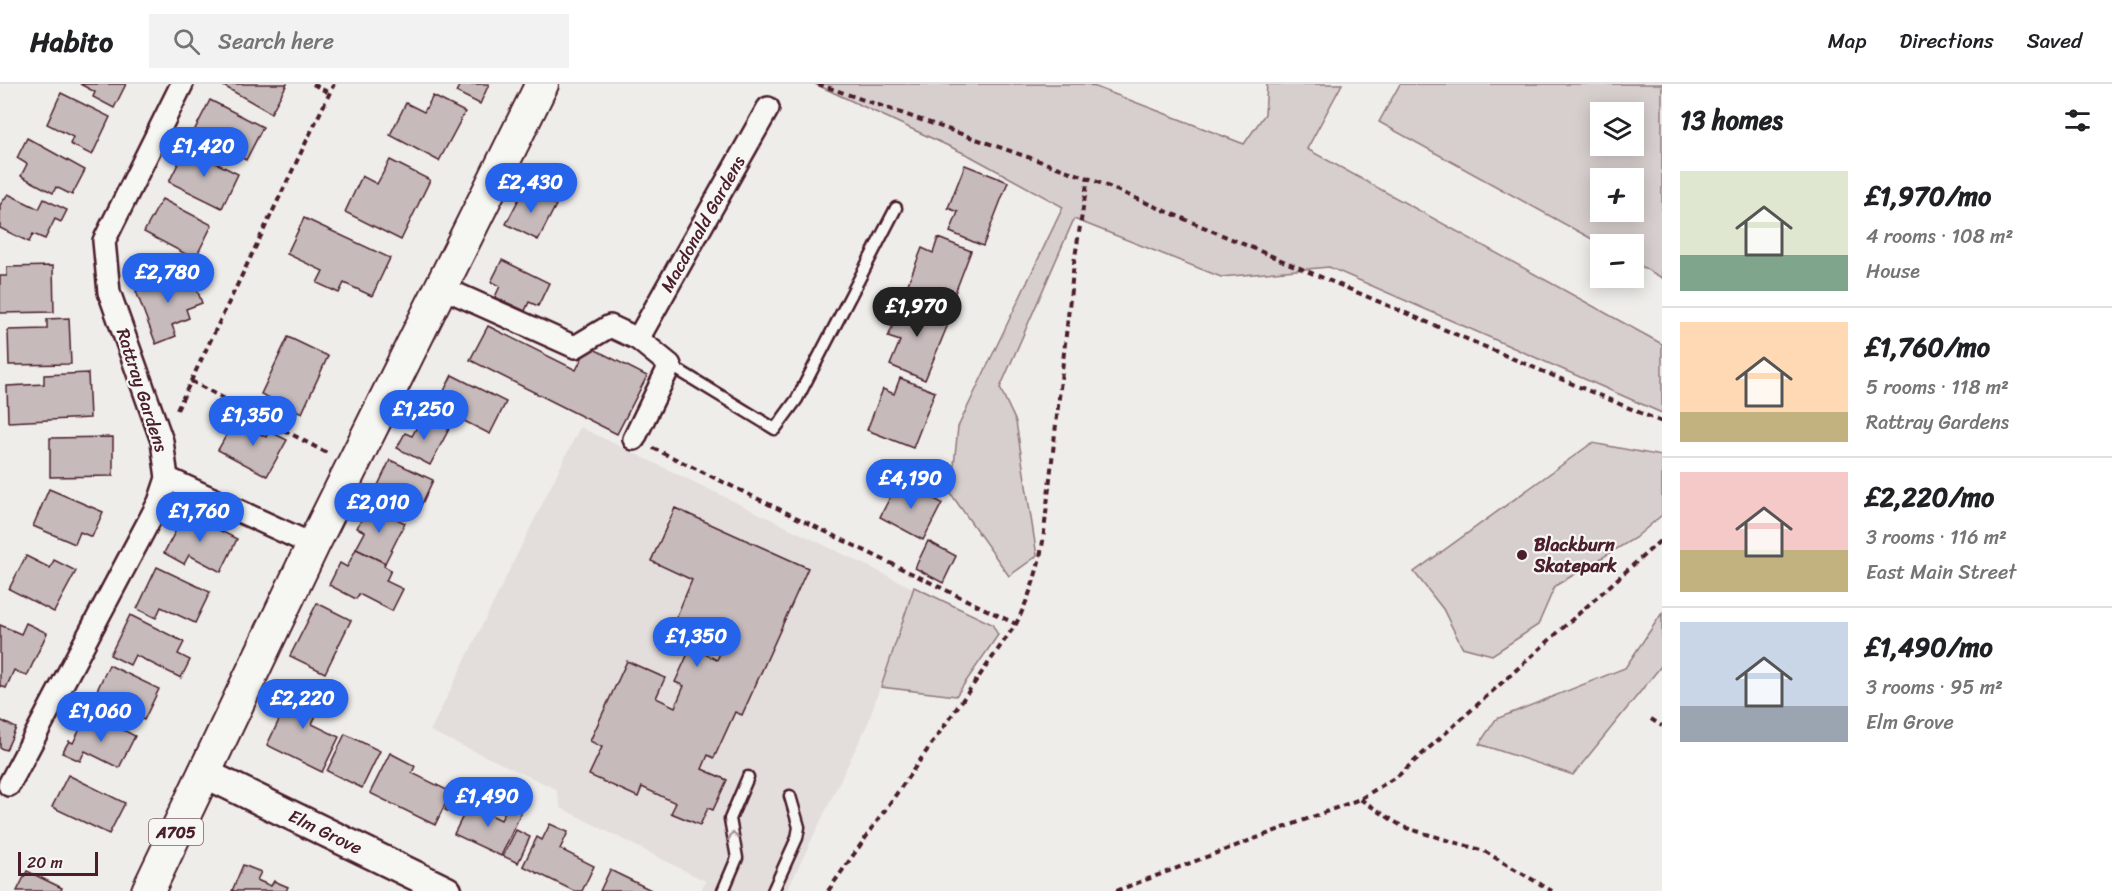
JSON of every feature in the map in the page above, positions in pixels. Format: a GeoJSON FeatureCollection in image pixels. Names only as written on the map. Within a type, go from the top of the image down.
{"type":"FeatureCollection","features":[{"type":"Feature","properties":{"kind":"main road","name":"A705"},"geometry":{"type":"LineString","coordinates":[[148,891],[352,465],[542,84]]}},
{"type":"Feature","properties":{"kind":"street","name":"Rattray Gardens"},"geometry":{"type":"LineString","coordinates":[[9,785],[159,502],[167,478],[162,441],[109,291],[104,241],[182,84]]}},
{"type":"Feature","properties":{"kind":"street","name":"Macdonald Gardens"},"geometry":{"type":"LineString","coordinates":[[638,339],[768,108]]}},
{"type":"Feature","properties":{"kind":"street"},"geometry":{"type":"LineString","coordinates":[[441,287],[575,347],[610,326],[638,339],[670,365],[634,439]]}},
{"type":"Feature","properties":{"kind":"street"},"geometry":{"type":"LineString","coordinates":[[167,478],[313,545]]}},
{"type":"Feature","properties":{"kind":"street","name":"Elm Grove"},"geometry":{"type":"LineString","coordinates":[[204,773],[447,891]]}},
{"type":"Feature","properties":{"kind":"lane"},"geometry":{"type":"LineString","coordinates":[[670,365],[776,429],[797,399],[896,208]]}},
{"type":"Feature","properties":{"kind":"lane"},"geometry":{"type":"LineString","coordinates":[[723,891],[737,858],[730,819],[748,777]]}},
{"type":"Feature","properties":{"kind":"lane"},"geometry":{"type":"LineString","coordinates":[[773,891],[798,838],[799,827],[790,796]]}},
{"type":"Feature","properties":{"kind":"path"},"geometry":{"type":"LineString","coordinates":[[313,84],[329,93]]}},
{"type":"Feature","properties":{"kind":"path"},"geometry":{"type":"LineString","coordinates":[[162,441],[334,84]]}},
{"type":"Feature","properties":{"kind":"path"},"geometry":{"type":"LineString","coordinates":[[818,84],[1088,178],[1662,422]]}},
{"type":"Feature","properties":{"kind":"path"},"geometry":{"type":"LineString","coordinates":[[828,891],[1016,624],[1037,575],[1043,541],[1074,262],[1088,178]]}},
{"type":"Feature","properties":{"kind":"path"},"geometry":{"type":"LineString","coordinates":[[191,381],[352,465]]}},
{"type":"Feature","properties":{"kind":"path"},"geometry":{"type":"LineString","coordinates":[[634,439],[1016,624]]}},
{"type":"Feature","properties":{"kind":"path"},"geometry":{"type":"LineString","coordinates":[[1116,891],[1360,799],[1399,775],[1662,539]]}},
{"type":"Feature","properties":{"kind":"path"},"geometry":{"type":"LineString","coordinates":[[1651,719],[1662,726]]}},
{"type":"Feature","properties":{"kind":"path"},"geometry":{"type":"LineString","coordinates":[[1360,799],[1403,827],[1484,851],[1552,891]]}},
{"type":"Feature","properties":{"kind":"shaded area"},"geometry":{"type":"Polygon","coordinates":[[[815,84],[1088,84],[1244,144],[1265,114],[1267,84],[1342,84],[1307,149],[1662,344],[1662,413],[1329,267],[1221,277],[1074,219],[1000,388],[1016,422],[1037,556],[1009,576],[951,494],[958,427],[1063,207],[970,156],[815,84]]]}},
{"type":"Feature","properties":{"kind":"shaded area"},"geometry":{"type":"Polygon","coordinates":[[[1400,84],[1662,84],[1662,278],[1644,268],[1644,234],[1590,234],[1590,238],[1379,122],[1400,84]]]}},
{"type":"Feature","properties":{"kind":"shaded area"},"geometry":{"type":"Polygon","coordinates":[[[580,427],[913,588],[868,723],[787,891],[701,891],[705,881],[561,808],[556,789],[430,731],[580,427]]]}},
{"type":"Feature","properties":{"kind":"shaded area","name":"Blackburn Skatepark"},"geometry":{"type":"Polygon","coordinates":[[[1592,443],[1662,456],[1662,515],[1635,538],[1555,586],[1538,625],[1492,655],[1462,647],[1443,609],[1414,572],[1592,443]]]}},
{"type":"Feature","properties":{"kind":"shaded area"},"geometry":{"type":"Polygon","coordinates":[[[914,587],[992,624],[998,635],[956,696],[881,687],[914,587]]]}},
{"type":"Feature","properties":{"kind":"shaded area"},"geometry":{"type":"Polygon","coordinates":[[[1662,613],[1662,665],[1573,775],[1479,744],[1496,719],[1625,668],[1662,613]]]}},
{"type":"Feature","properties":{"kind":"building"},"geometry":{"type":"Polygon","coordinates":[[[80,84],[126,84],[114,108],[93,97],[95,92],[80,84]]]}},
{"type":"Feature","properties":{"kind":"building"},"geometry":{"type":"Polygon","coordinates":[[[220,84],[287,84],[271,113],[220,84]]]}},
{"type":"Feature","properties":{"kind":"building"},"geometry":{"type":"Polygon","coordinates":[[[460,84],[489,84],[480,104],[456,92],[460,84]]]}},
{"type":"Feature","properties":{"kind":"building"},"geometry":{"type":"Polygon","coordinates":[[[61,93],[110,117],[92,155],[70,144],[73,137],[47,124],[61,93]]]}},
{"type":"Feature","properties":{"kind":"building"},"geometry":{"type":"Polygon","coordinates":[[[433,96],[465,112],[439,161],[390,135],[406,103],[424,112],[433,96]]]}},
{"type":"Feature","properties":{"kind":"building"},"geometry":{"type":"Polygon","coordinates":[[[210,100],[263,127],[246,160],[193,133],[210,100]]]}},
{"type":"Feature","properties":{"kind":"building"},"geometry":{"type":"Polygon","coordinates":[[[27,138],[85,170],[72,195],[56,187],[53,193],[21,176],[27,164],[17,158],[27,138]]]}},
{"type":"Feature","properties":{"kind":"building"},"geometry":{"type":"Polygon","coordinates":[[[186,148],[238,174],[222,208],[169,182],[186,148]]]}},
{"type":"Feature","properties":{"kind":"building"},"geometry":{"type":"Polygon","coordinates":[[[390,160],[430,180],[401,240],[345,212],[362,176],[377,184],[390,160]]]}},
{"type":"Feature","properties":{"kind":"building"},"geometry":{"type":"Polygon","coordinates":[[[965,165],[1008,182],[983,246],[950,232],[958,212],[948,208],[965,165]]]}},
{"type":"Feature","properties":{"kind":"building"},"geometry":{"type":"Polygon","coordinates":[[[524,189],[556,205],[538,240],[506,224],[524,189]]]}},
{"type":"Feature","properties":{"kind":"building"},"geometry":{"type":"Polygon","coordinates":[[[8,194],[39,209],[44,199],[67,210],[61,222],[55,219],[45,239],[33,234],[29,242],[0,228],[0,205],[8,194]]]}},
{"type":"Feature","properties":{"kind":"building"},"geometry":{"type":"Polygon","coordinates":[[[162,199],[212,225],[195,259],[144,232],[162,199]]]}},
{"type":"Feature","properties":{"kind":"building"},"geometry":{"type":"Polygon","coordinates":[[[304,218],[390,258],[372,296],[344,283],[339,293],[317,283],[323,271],[287,254],[304,218]]]}},
{"type":"Feature","properties":{"kind":"building"},"geometry":{"type":"Polygon","coordinates":[[[938,238],[971,251],[950,306],[906,289],[922,248],[933,253],[938,238]]]}},
{"type":"Feature","properties":{"kind":"building"},"geometry":{"type":"Polygon","coordinates":[[[502,260],[549,283],[538,306],[529,302],[525,311],[495,297],[500,286],[491,282],[502,260]]]}},
{"type":"Feature","properties":{"kind":"building"},"geometry":{"type":"Polygon","coordinates":[[[53,266],[54,312],[0,313],[0,276],[7,276],[7,267],[53,266]]]}},
{"type":"Feature","properties":{"kind":"building"},"geometry":{"type":"Polygon","coordinates":[[[190,271],[202,303],[186,309],[189,318],[172,325],[176,336],[156,344],[136,291],[190,271]]]}},
{"type":"Feature","properties":{"kind":"building"},"geometry":{"type":"Polygon","coordinates":[[[905,298],[951,317],[925,380],[890,365],[900,341],[888,337],[905,298]]]}},
{"type":"Feature","properties":{"kind":"building"},"geometry":{"type":"Polygon","coordinates":[[[69,318],[71,364],[9,365],[8,330],[47,329],[47,319],[69,318]]]}},
{"type":"Feature","properties":{"kind":"building"},"geometry":{"type":"Polygon","coordinates":[[[488,326],[576,370],[588,346],[647,376],[617,434],[470,360],[488,326]]]}},
{"type":"Feature","properties":{"kind":"building"},"geometry":{"type":"Polygon","coordinates":[[[288,337],[328,356],[302,413],[261,394],[288,337]]]}},
{"type":"Feature","properties":{"kind":"building"},"geometry":{"type":"Polygon","coordinates":[[[88,373],[90,418],[8,422],[7,386],[44,384],[44,375],[88,373]]]}},
{"type":"Feature","properties":{"kind":"building"},"geometry":{"type":"Polygon","coordinates":[[[452,375],[506,402],[490,434],[436,407],[452,375]]]}},
{"type":"Feature","properties":{"kind":"building"},"geometry":{"type":"Polygon","coordinates":[[[900,378],[935,392],[913,448],[867,430],[883,389],[894,394],[900,378]]]}},
{"type":"Feature","properties":{"kind":"building"},"geometry":{"type":"Polygon","coordinates":[[[423,416],[449,429],[430,465],[397,448],[405,433],[412,436],[423,416]]]}},
{"type":"Feature","properties":{"kind":"building"},"geometry":{"type":"Polygon","coordinates":[[[235,420],[266,437],[269,431],[287,440],[267,476],[218,450],[235,420]]]}},
{"type":"Feature","properties":{"kind":"building"},"geometry":{"type":"Polygon","coordinates":[[[113,437],[113,476],[50,477],[50,438],[113,437]]]}},
{"type":"Feature","properties":{"kind":"building"},"geometry":{"type":"Polygon","coordinates":[[[390,460],[433,480],[420,508],[406,502],[402,510],[373,496],[390,460]]]}},
{"type":"Feature","properties":{"kind":"building"},"geometry":{"type":"Polygon","coordinates":[[[899,480],[942,503],[923,540],[880,517],[899,480]]]}},
{"type":"Feature","properties":{"kind":"building"},"geometry":{"type":"Polygon","coordinates":[[[49,489],[103,512],[92,537],[80,532],[75,544],[33,526],[49,489]]]}},
{"type":"Feature","properties":{"kind":"building"},"geometry":{"type":"Polygon","coordinates":[[[369,505],[405,523],[385,563],[356,549],[365,532],[357,528],[369,505]]]}},
{"type":"Feature","properties":{"kind":"building"},"geometry":{"type":"Polygon","coordinates":[[[675,508],[808,568],[742,715],[735,712],[714,758],[708,755],[702,769],[727,780],[713,810],[708,808],[700,825],[671,813],[676,803],[642,787],[638,797],[589,775],[602,747],[590,741],[627,661],[665,678],[656,698],[675,707],[684,686],[675,682],[691,647],[717,660],[725,642],[675,620],[692,580],[651,561],[675,508]]]}},
{"type":"Feature","properties":{"kind":"building"},"geometry":{"type":"Polygon","coordinates":[[[185,513],[237,539],[221,572],[189,555],[184,564],[164,553],[185,513]]]}},
{"type":"Feature","properties":{"kind":"building"},"geometry":{"type":"Polygon","coordinates":[[[928,541],[956,556],[943,583],[915,568],[928,541]]]}},
{"type":"Feature","properties":{"kind":"building"},"geometry":{"type":"Polygon","coordinates":[[[356,549],[385,563],[384,566],[391,570],[386,581],[403,589],[392,611],[359,594],[356,599],[329,585],[340,563],[347,567],[356,549]]]}},
{"type":"Feature","properties":{"kind":"building"},"geometry":{"type":"Polygon","coordinates":[[[26,556],[50,568],[54,560],[76,571],[54,612],[9,589],[26,556]]]}},
{"type":"Feature","properties":{"kind":"building"},"geometry":{"type":"Polygon","coordinates":[[[157,567],[210,592],[195,623],[161,607],[156,618],[137,609],[157,567]]]}},
{"type":"Feature","properties":{"kind":"building"},"geometry":{"type":"Polygon","coordinates":[[[317,603],[351,620],[325,673],[290,656],[317,603]]]}},
{"type":"Feature","properties":{"kind":"building"},"geometry":{"type":"Polygon","coordinates":[[[130,615],[184,642],[178,654],[190,660],[181,678],[135,655],[130,665],[110,655],[130,615]]]}},
{"type":"Feature","properties":{"kind":"building"},"geometry":{"type":"Polygon","coordinates":[[[26,623],[47,633],[27,676],[14,670],[6,688],[0,686],[0,625],[21,634],[26,623]]]}},
{"type":"Feature","properties":{"kind":"building"},"geometry":{"type":"Polygon","coordinates":[[[109,665],[159,689],[144,720],[110,704],[106,713],[90,705],[109,665]]]}},
{"type":"Feature","properties":{"kind":"building"},"geometry":{"type":"Polygon","coordinates":[[[297,683],[325,696],[312,724],[339,737],[322,772],[267,745],[297,683]]]}},
{"type":"Feature","properties":{"kind":"building"},"geometry":{"type":"Polygon","coordinates":[[[100,718],[135,736],[119,768],[85,751],[80,761],[62,753],[69,741],[73,743],[84,721],[96,727],[100,718]]]}},
{"type":"Feature","properties":{"kind":"building"},"geometry":{"type":"Polygon","coordinates":[[[0,720],[16,728],[6,750],[0,748],[0,720]]]}},
{"type":"Feature","properties":{"kind":"building"},"geometry":{"type":"Polygon","coordinates":[[[345,734],[380,751],[362,788],[327,771],[345,734]]]}},
{"type":"Feature","properties":{"kind":"building"},"geometry":{"type":"Polygon","coordinates":[[[390,753],[415,766],[412,773],[451,792],[435,825],[370,793],[390,753]]]}},
{"type":"Feature","properties":{"kind":"building"},"geometry":{"type":"Polygon","coordinates":[[[68,775],[125,803],[109,834],[52,807],[68,775]]]}},
{"type":"Feature","properties":{"kind":"building"},"geometry":{"type":"Polygon","coordinates":[[[456,786],[469,792],[458,816],[445,810],[456,786]]]}},
{"type":"Feature","properties":{"kind":"building"},"geometry":{"type":"Polygon","coordinates":[[[469,804],[501,820],[508,805],[522,811],[501,856],[454,834],[469,804]]]}},
{"type":"Feature","properties":{"kind":"building"},"geometry":{"type":"Polygon","coordinates":[[[550,824],[568,832],[560,849],[594,866],[582,891],[574,891],[523,866],[537,837],[542,840],[550,824]]]}},
{"type":"Feature","properties":{"kind":"building"},"geometry":{"type":"Polygon","coordinates":[[[516,830],[530,837],[518,863],[503,856],[516,830]]]}},
{"type":"Feature","properties":{"kind":"building"},"geometry":{"type":"Polygon","coordinates":[[[243,865],[261,872],[257,880],[271,886],[274,881],[288,887],[286,891],[232,891],[243,865]]]}},
{"type":"Feature","properties":{"kind":"building"},"geometry":{"type":"Polygon","coordinates":[[[610,870],[653,891],[600,891],[610,870]]]}},
{"type":"Feature","properties":{"kind":"building"},"geometry":{"type":"Polygon","coordinates":[[[27,871],[62,888],[61,891],[17,891],[27,871]]]}},
{"type":"Feature","properties":{"kind":"place","name":"Blackburn Skatepark"},"geometry":{"type":"Point","coordinates":[1522,555]}}]}
